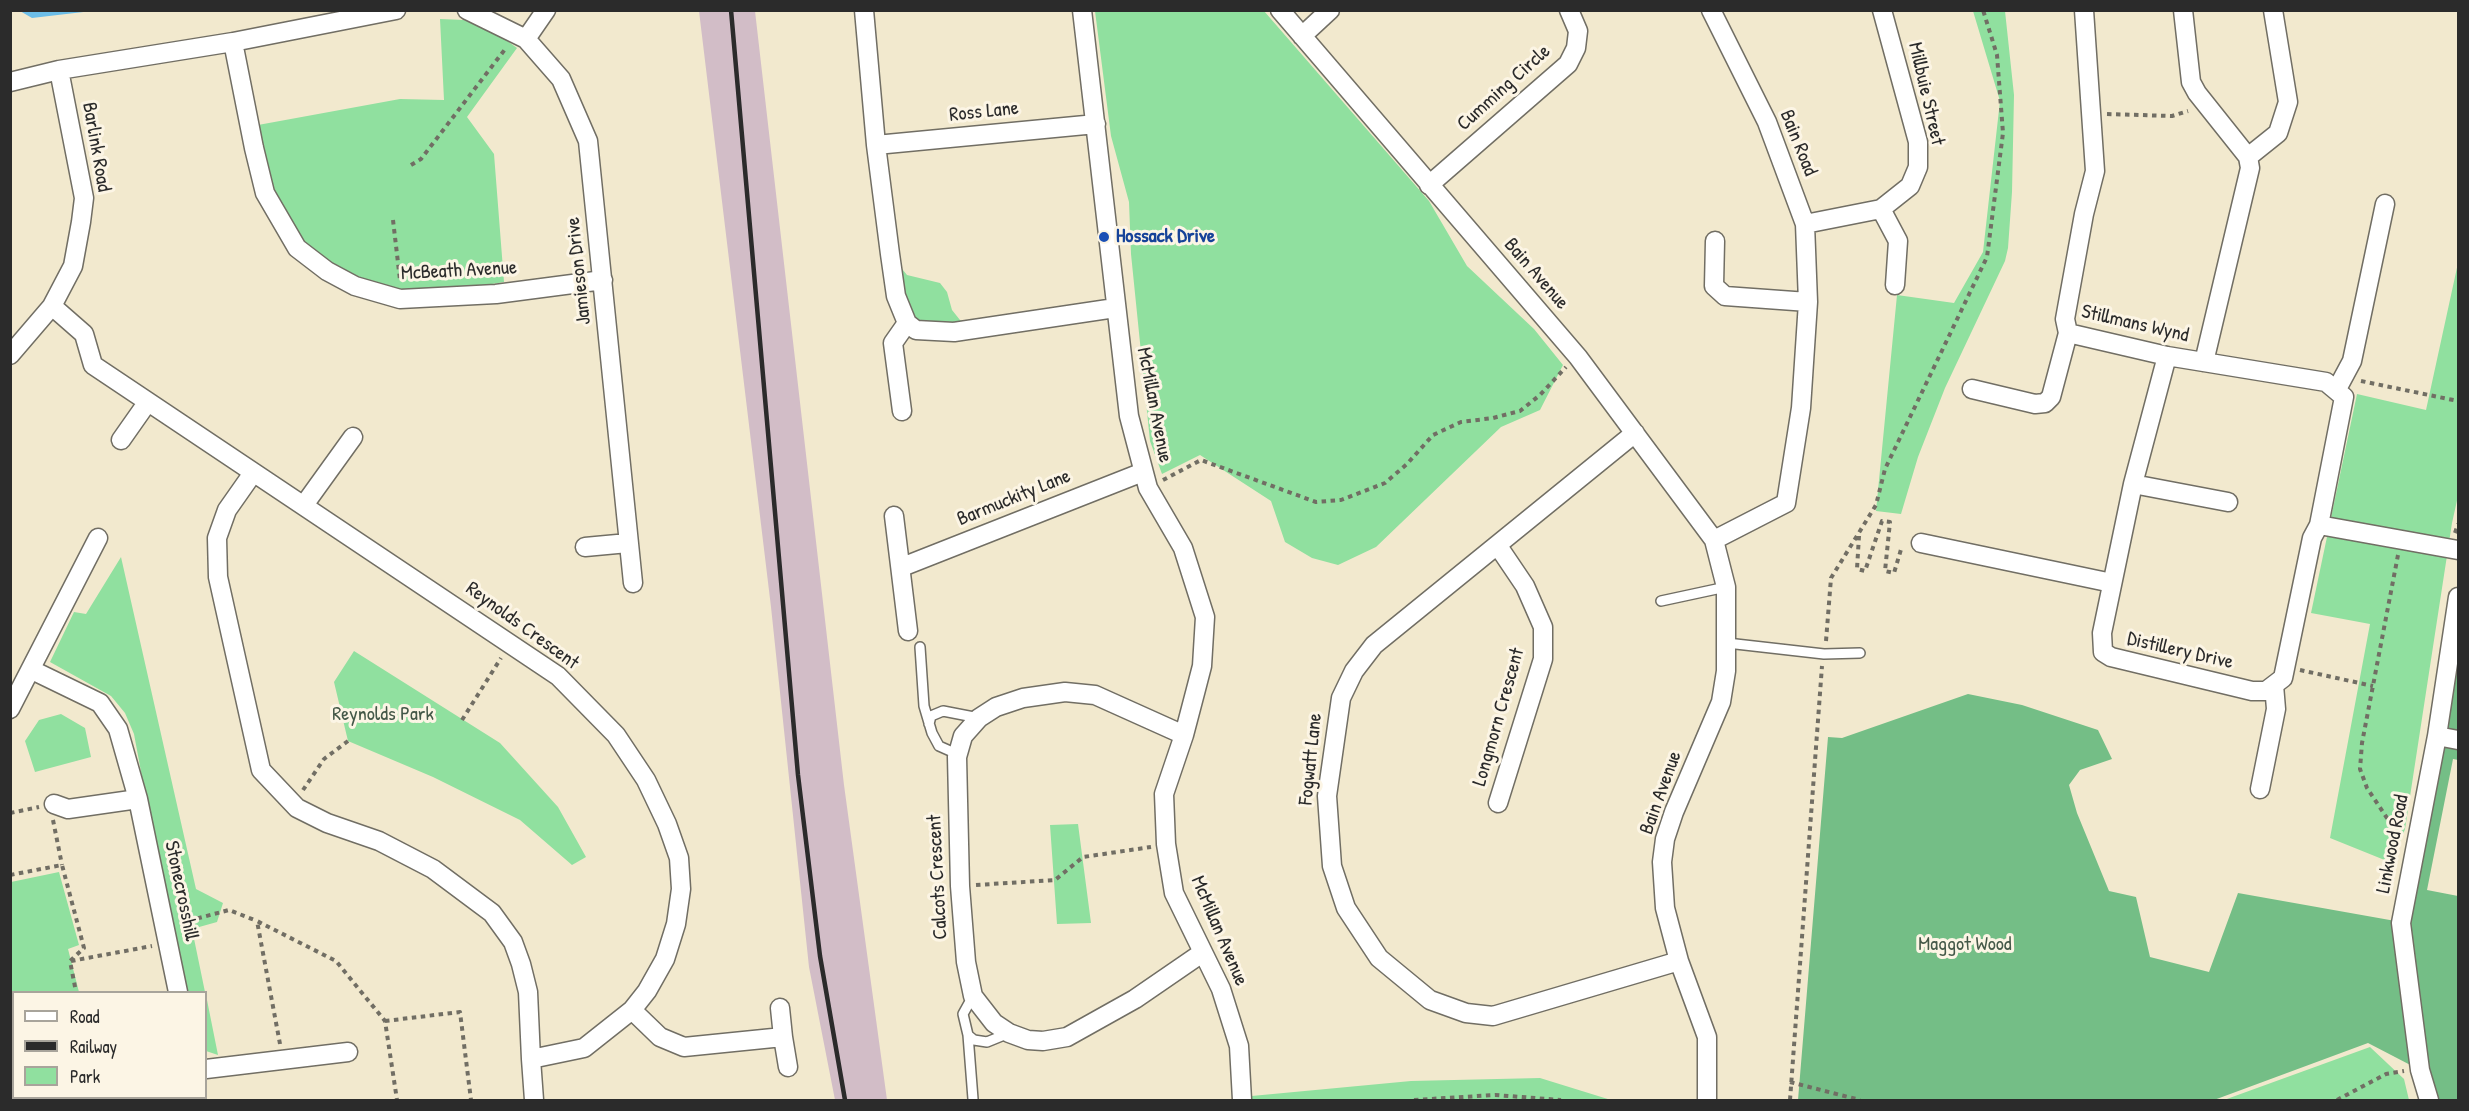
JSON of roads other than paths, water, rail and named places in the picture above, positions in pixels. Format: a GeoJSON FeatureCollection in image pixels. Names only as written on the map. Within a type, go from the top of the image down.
{"type":"FeatureCollection","features":[{"type":"Feature","properties":{"kind":"street"},"geometry":{"type":"LineString","coordinates":[[10,82],[59,70],[233,42],[396,10]]}},
{"type":"Feature","properties":{"kind":"street","name":"Jamieson Drive"},"geometry":{"type":"LineString","coordinates":[[467,10],[522,36],[561,79],[588,141],[633,583]]}},
{"type":"Feature","properties":{"kind":"street"},"geometry":{"type":"LineString","coordinates":[[522,36],[546,10]]}},
{"type":"Feature","properties":{"kind":"street"},"geometry":{"type":"LineString","coordinates":[[864,10],[876,145],[890,254],[900,310],[907,323],[916,330],[928,332],[982,330],[1115,308]]}},
{"type":"Feature","properties":{"kind":"street","name":"McMillan Avenue"},"geometry":{"type":"LineString","coordinates":[[1082,10],[1129,416],[1145,480],[1183,548],[1205,617],[1202,666],[1184,735],[1164,794],[1166,844],[1174,893],[1221,989],[1239,1046],[1242,1101]]}},
{"type":"Feature","properties":{"kind":"street","name":"Bain Avenue"},"geometry":{"type":"LineString","coordinates":[[1280,10],[1578,357],[1618,414],[1635,433],[1714,540],[1726,587],[1726,671],[1721,702],[1665,839],[1662,862],[1665,908],[1679,960],[1707,1037],[1707,1101]]}},
{"type":"Feature","properties":{"kind":"street"},"geometry":{"type":"LineString","coordinates":[[1302,36],[1330,10]]}},
{"type":"Feature","properties":{"kind":"street","name":"Cumming Circle"},"geometry":{"type":"LineString","coordinates":[[1429,184],[1568,64],[1576,48],[1578,31],[1569,10]]}},
{"type":"Feature","properties":{"kind":"street","name":"Bain Road"},"geometry":{"type":"LineString","coordinates":[[1711,10],[1767,122],[1805,224],[1808,302],[1801,408],[1786,503],[1714,540]]}},
{"type":"Feature","properties":{"kind":"street","name":"Millbuie Street"},"geometry":{"type":"LineString","coordinates":[[1805,224],[1881,209],[1910,186],[1918,167],[1918,142],[1882,10]]}},
{"type":"Feature","properties":{"kind":"street","name":"Stillmans Wynd"},"geometry":{"type":"LineString","coordinates":[[2084,10],[2095,171],[2084,214],[2065,320],[2068,333],[2167,356],[2326,382],[2337,389]]}},
{"type":"Feature","properties":{"kind":"street"},"geometry":{"type":"LineString","coordinates":[[2183,10],[2191,82],[2206,105],[2248,158],[2250,168],[2204,362]]}},
{"type":"Feature","properties":{"kind":"street"},"geometry":{"type":"LineString","coordinates":[[2248,158],[2278,133],[2288,102],[2273,10]]}},
{"type":"Feature","properties":{"kind":"street","name":"McBeath Avenue"},"geometry":{"type":"LineString","coordinates":[[233,42],[265,193],[297,248],[327,271],[355,286],[403,299],[496,294],[603,280]]}},
{"type":"Feature","properties":{"kind":"street","name":"Barlink Road"},"geometry":{"type":"LineString","coordinates":[[10,355],[51,306],[73,266],[84,198],[59,70]]}},
{"type":"Feature","properties":{"kind":"street","name":"Ross Lane"},"geometry":{"type":"LineString","coordinates":[[876,145],[1096,124]]}},
{"type":"Feature","properties":{"kind":"street"},"geometry":{"type":"LineString","coordinates":[[2260,789],[2276,709],[2274,685],[2283,678],[2286,667],[2312,538],[2319,525],[2344,397],[2337,389],[2352,361],[2385,204]]}},
{"type":"Feature","properties":{"kind":"street"},"geometry":{"type":"LineString","coordinates":[[1881,209],[1898,241],[1895,285]]}},
{"type":"Feature","properties":{"kind":"street"},"geometry":{"type":"LineString","coordinates":[[1715,241],[1714,286],[1725,296],[1808,302]]}},
{"type":"Feature","properties":{"kind":"street","name":"Reynolds Crescent"},"geometry":{"type":"LineString","coordinates":[[51,306],[84,334],[93,365],[147,403],[511,642],[558,676],[616,735],[646,780],[667,824],[679,858],[681,889],[671,942],[665,959],[647,991],[632,1010],[584,1048],[531,1059]]}},
{"type":"Feature","properties":{"kind":"street"},"geometry":{"type":"LineString","coordinates":[[902,411],[893,343],[907,323]]}},
{"type":"Feature","properties":{"kind":"street"},"geometry":{"type":"LineString","coordinates":[[1972,389],[2035,404],[2045,403],[2051,397],[2068,333]]}},
{"type":"Feature","properties":{"kind":"street","name":"Distillery Drive"},"geometry":{"type":"LineString","coordinates":[[2167,356],[2133,484],[2102,633],[2103,652],[2111,657],[2252,691],[2266,691],[2274,685]]}},
{"type":"Feature","properties":{"kind":"street"},"geometry":{"type":"LineString","coordinates":[[121,440],[147,403]]}},
{"type":"Feature","properties":{"kind":"street","name":"Fogwatt Lane"},"geometry":{"type":"LineString","coordinates":[[1635,433],[1374,645],[1354,671],[1341,698],[1327,796],[1332,866],[1346,908],[1378,958],[1430,1000],[1466,1013],[1493,1016],[1679,960]]}},
{"type":"Feature","properties":{"kind":"street"},"geometry":{"type":"LineString","coordinates":[[304,505],[353,437]]}},
{"type":"Feature","properties":{"kind":"street"},"geometry":{"type":"LineString","coordinates":[[254,473],[227,510],[217,538],[218,577],[261,770],[295,807],[327,823],[379,841],[433,869],[492,913],[513,942],[528,992],[534,1101]]}},
{"type":"Feature","properties":{"kind":"street","name":"Barmuckity Lane"},"geometry":{"type":"LineString","coordinates":[[902,567],[1145,480]]}},
{"type":"Feature","properties":{"kind":"street"},"geometry":{"type":"LineString","coordinates":[[2133,484],[2228,502]]}},
{"type":"Feature","properties":{"kind":"street"},"geometry":{"type":"LineString","coordinates":[[894,516],[908,631]]}},
{"type":"Feature","properties":{"kind":"street"},"geometry":{"type":"LineString","coordinates":[[2319,525],[2458,550]]}},
{"type":"Feature","properties":{"kind":"street"},"geometry":{"type":"LineString","coordinates":[[10,709],[98,538]]}},
{"type":"Feature","properties":{"kind":"street"},"geometry":{"type":"LineString","coordinates":[[585,547],[628,543]]}},
{"type":"Feature","properties":{"kind":"street"},"geometry":{"type":"LineString","coordinates":[[1912,544],[2112,583]]}},
{"type":"Feature","properties":{"kind":"street","name":"Longmorn Crescent"},"geometry":{"type":"LineString","coordinates":[[1498,546],[1525,586],[1543,627],[1543,659],[1498,803]]}},
{"type":"Feature","properties":{"kind":"street","name":"Linkwood Road"},"geometry":{"type":"LineString","coordinates":[[2429,1101],[2420,1070],[2401,923],[2437,736],[2458,597]]}},
{"type":"Feature","properties":{"kind":"street","name":"Stonecrosshill"},"geometry":{"type":"LineString","coordinates":[[32,670],[100,703],[118,729],[138,799],[178,991]]}},
{"type":"Feature","properties":{"kind":"street","name":"Calcots Crescent"},"geometry":{"type":"LineString","coordinates":[[1184,735],[1095,695],[1065,692],[1023,698],[996,707],[979,718],[963,736],[957,754],[960,886],[966,962],[973,996],[987,1016],[1009,1033],[1028,1040],[1043,1041],[1067,1037],[1135,999],[1202,953]]}},
{"type":"Feature","properties":{"kind":"street"},"geometry":{"type":"LineString","coordinates":[[2437,736],[2458,740]]}},
{"type":"Feature","properties":{"kind":"street"},"geometry":{"type":"LineString","coordinates":[[54,804],[68,809],[138,799]]}},
{"type":"Feature","properties":{"kind":"street"},"geometry":{"type":"LineString","coordinates":[[780,1008],[788,1067]]}},
{"type":"Feature","properties":{"kind":"street"},"geometry":{"type":"LineString","coordinates":[[632,1010],[660,1037],[684,1047],[783,1037]]}},
{"type":"Feature","properties":{"kind":"street"},"geometry":{"type":"LineString","coordinates":[[207,1069],[348,1052]]}},
{"type":"Feature","properties":{"kind":"lane"},"geometry":{"type":"LineString","coordinates":[[1661,601],[1726,587]]}},
{"type":"Feature","properties":{"kind":"lane"},"geometry":{"type":"LineString","coordinates":[[1727,643],[1824,654],[1860,653]]}},
{"type":"Feature","properties":{"kind":"lane"},"geometry":{"type":"LineString","coordinates":[[920,648],[924,706],[929,724],[939,746],[957,754]]}},
{"type":"Feature","properties":{"kind":"lane"},"geometry":{"type":"LineString","coordinates":[[929,724],[931,716],[943,711],[979,718]]}},
{"type":"Feature","properties":{"kind":"lane","name":"Calcots Crescent"},"geometry":{"type":"LineString","coordinates":[[973,996],[963,1014],[968,1035],[973,1099]]}},
{"type":"Feature","properties":{"kind":"lane"},"geometry":{"type":"LineString","coordinates":[[968,1035],[974,1040],[987,1042],[1009,1033]]}},
{"type":"Feature","properties":{"kind":"water"},"geometry":{"type":"Polygon","coordinates":[[[20,11],[92,11],[32,18],[20,11]]]}},
{"type":"Feature","properties":{"kind":"railway"},"geometry":{"type":"LineString","coordinates":[[731,10],[798,775],[820,956],[845,1100]]}},
{"type":"Feature","properties":{"kind":"place","name":"Hossack Drive"},"geometry":{"type":"Point","coordinates":[1104,237]}},
{"type":"Feature","properties":{"kind":"park label","name":"Reynolds Park"},"geometry":{"type":"Point","coordinates":[383,715]}},
{"type":"Feature","properties":{"kind":"park label","name":"Maggot Wood"},"geometry":{"type":"Point","coordinates":[1965,945]}}]}
